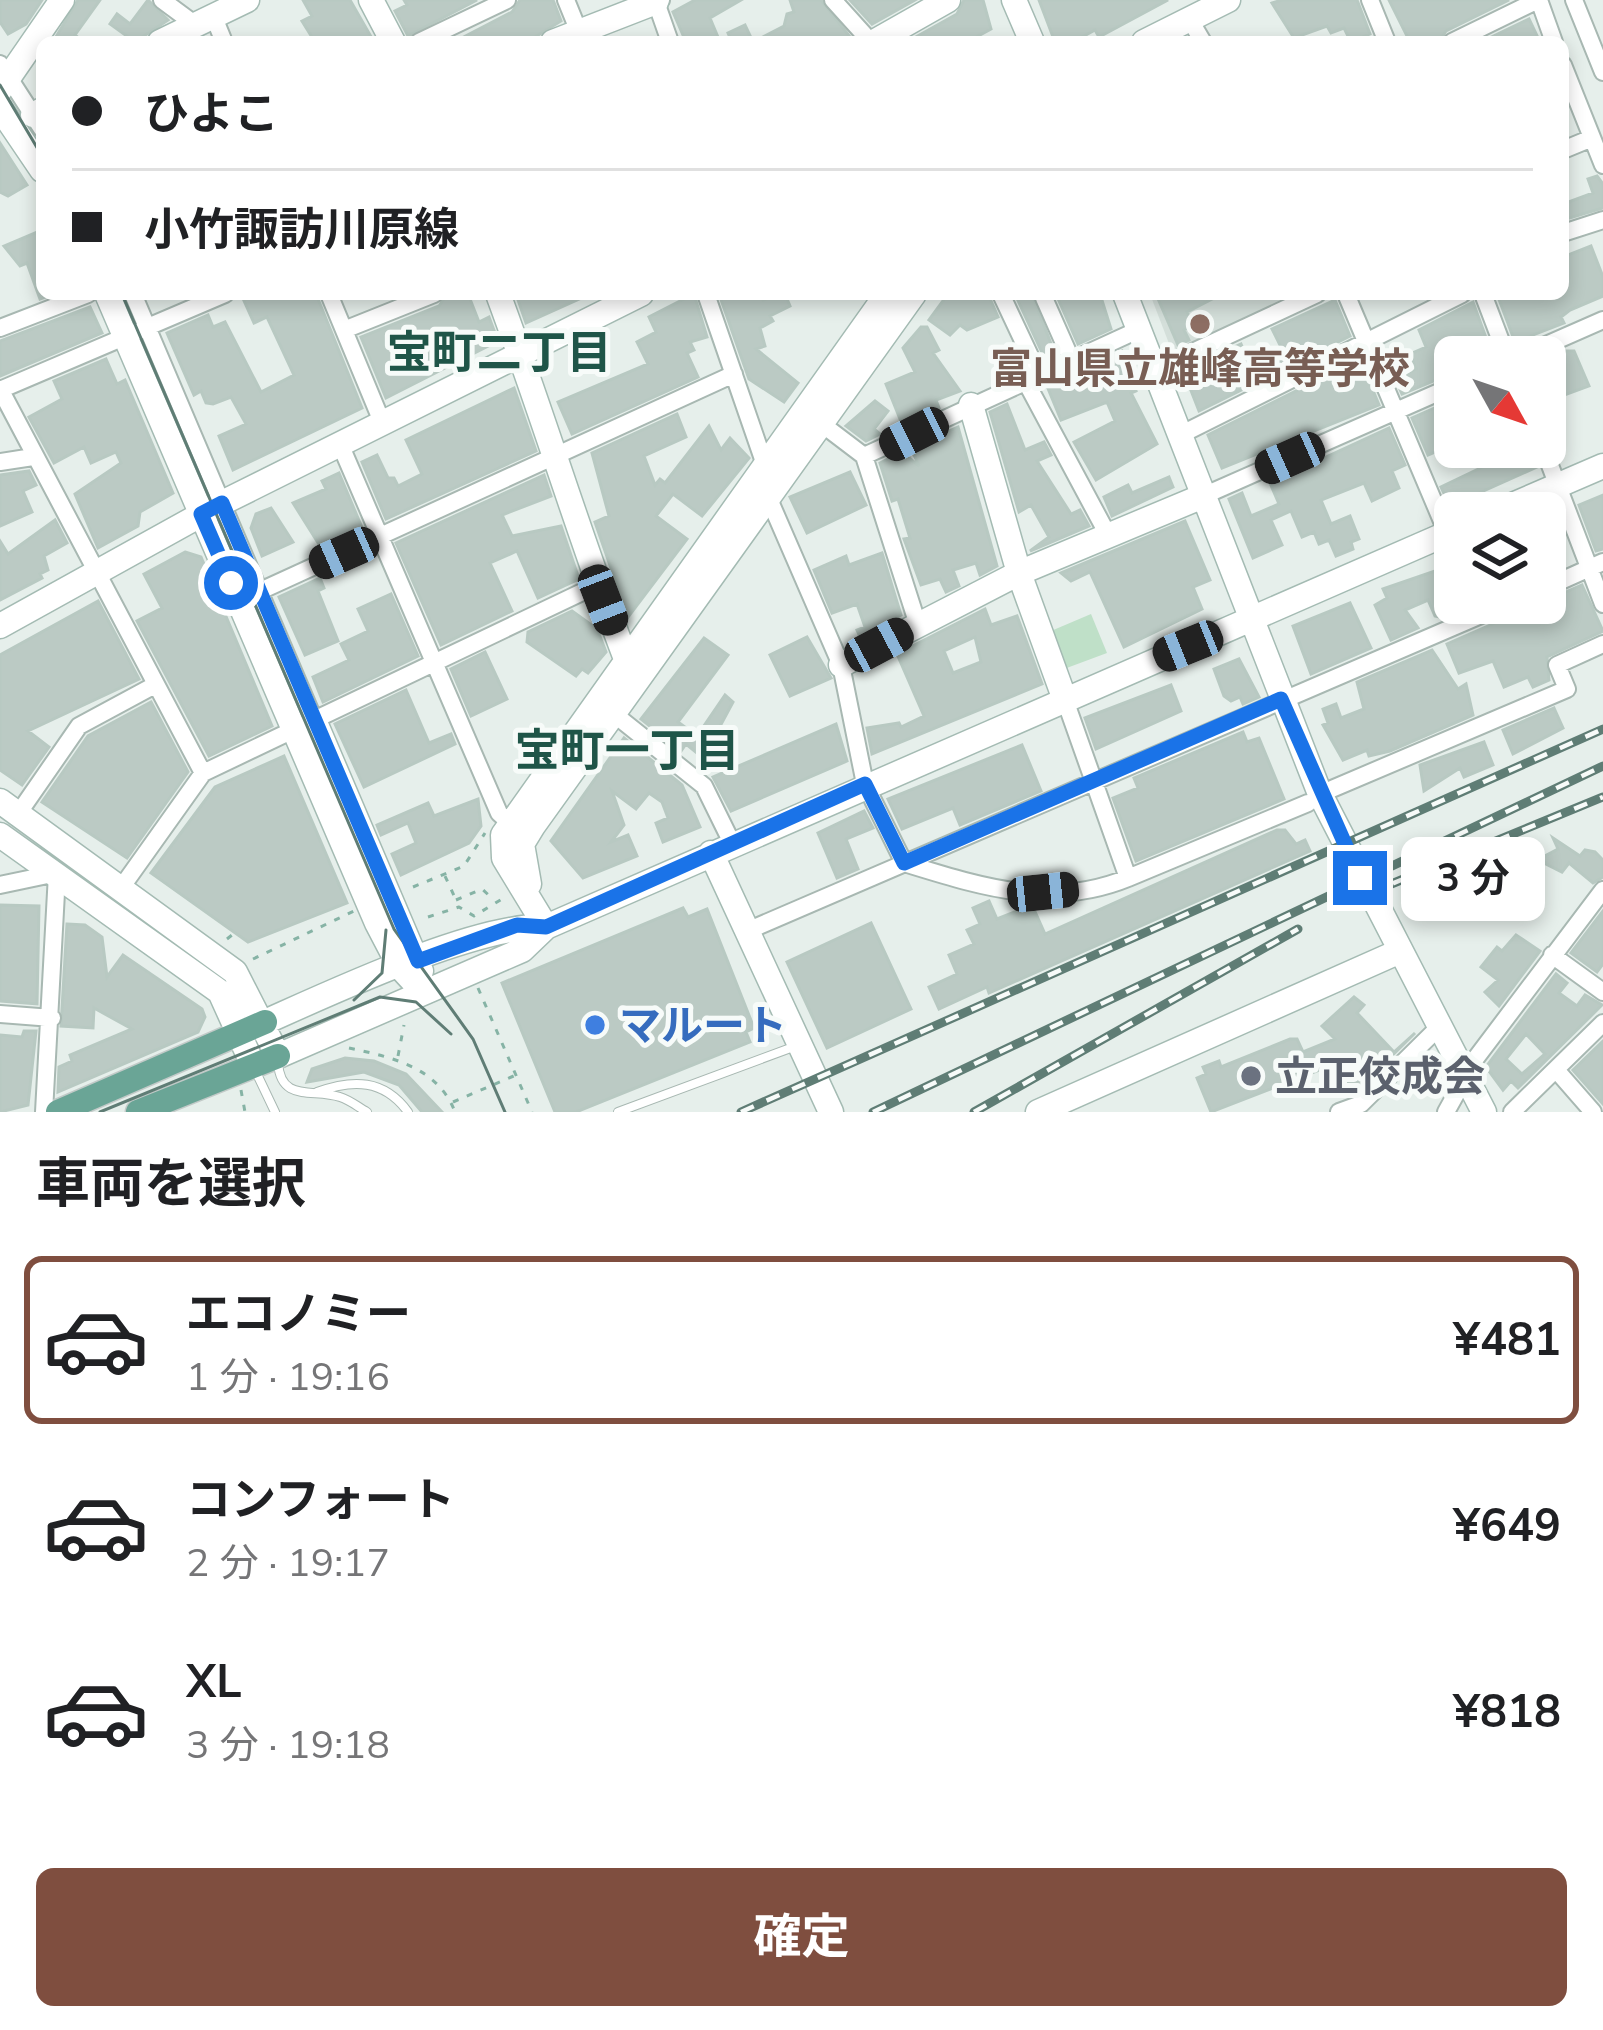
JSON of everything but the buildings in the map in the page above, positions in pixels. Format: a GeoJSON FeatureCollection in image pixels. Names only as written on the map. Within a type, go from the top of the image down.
{"type":"FeatureCollection","features":[{"type":"Feature","properties":{"kind":"main road"},"geometry":{"type":"LineString","coordinates":[[58,1112],[253,1027]]}},
{"type":"Feature","properties":{"kind":"main road"},"geometry":{"type":"LineString","coordinates":[[139,1112],[246,1076],[278,1056]]}},
{"type":"Feature","properties":{"kind":"street"},"geometry":{"type":"LineString","coordinates":[[36,115],[3,77],[62,0]]}},
{"type":"Feature","properties":{"kind":"street"},"geometry":{"type":"LineString","coordinates":[[162,0],[203,19],[219,36]]}},
{"type":"Feature","properties":{"kind":"street"},"geometry":{"type":"LineString","coordinates":[[171,36],[247,0]]}},
{"type":"Feature","properties":{"kind":"street"},"geometry":{"type":"LineString","coordinates":[[371,0],[390,36]]}},
{"type":"Feature","properties":{"kind":"street"},"geometry":{"type":"LineString","coordinates":[[432,36],[507,0]]}},
{"type":"Feature","properties":{"kind":"street"},"geometry":{"type":"LineString","coordinates":[[566,0],[580,36]]}},
{"type":"Feature","properties":{"kind":"street"},"geometry":{"type":"LineString","coordinates":[[833,0],[867,36]]}},
{"type":"Feature","properties":{"kind":"street"},"geometry":{"type":"LineString","coordinates":[[884,36],[948,0]]}},
{"type":"Feature","properties":{"kind":"street"},"geometry":{"type":"LineString","coordinates":[[1015,0],[1029,36]]}},
{"type":"Feature","properties":{"kind":"street"},"geometry":{"type":"LineString","coordinates":[[1196,31],[1228,0]]}},
{"type":"Feature","properties":{"kind":"street"},"geometry":{"type":"LineString","coordinates":[[1370,0],[1385,36]]}},
{"type":"Feature","properties":{"kind":"street"},"geometry":{"type":"LineString","coordinates":[[1464,36],[1538,0],[1552,36]]}},
{"type":"Feature","properties":{"kind":"street"},"geometry":{"type":"LineString","coordinates":[[1574,0],[1603,72]]}},
{"type":"Feature","properties":{"kind":"street"},"geometry":{"type":"LineString","coordinates":[[582,36],[659,1],[668,36]]}},
{"type":"Feature","properties":{"kind":"street"},"geometry":{"type":"LineString","coordinates":[[1569,85],[1603,165]]}},
{"type":"Feature","properties":{"kind":"street"},"geometry":{"type":"LineString","coordinates":[[0,108],[36,161]]}},
{"type":"Feature","properties":{"kind":"street"},"geometry":{"type":"LineString","coordinates":[[1569,148],[1592,139]]}},
{"type":"Feature","properties":{"kind":"street"},"geometry":{"type":"LineString","coordinates":[[1569,231],[1603,220]]}},
{"type":"Feature","properties":{"kind":"street"},"geometry":{"type":"LineString","coordinates":[[0,328],[72,300]]}},
{"type":"Feature","properties":{"kind":"street"},"geometry":{"type":"LineString","coordinates":[[112,300],[135,330],[423,992]]}},
{"type":"Feature","properties":{"kind":"street"},"geometry":{"type":"LineString","coordinates":[[133,300],[135,330]]}},
{"type":"Feature","properties":{"kind":"street"},"geometry":{"type":"LineString","coordinates":[[203,773],[0,389],[210,300]]}},
{"type":"Feature","properties":{"kind":"street"},"geometry":{"type":"LineString","coordinates":[[332,300],[382,422]]}},
{"type":"Feature","properties":{"kind":"street"},"geometry":{"type":"LineString","coordinates":[[344,330],[419,300]]}},
{"type":"Feature","properties":{"kind":"street"},"geometry":{"type":"LineString","coordinates":[[500,300],[558,453],[598,585],[635,665]]}},
{"type":"Feature","properties":{"kind":"street"},"geometry":{"type":"LineString","coordinates":[[0,626],[212,509],[629,300]]}},
{"type":"Feature","properties":{"kind":"street"},"geometry":{"type":"LineString","coordinates":[[708,300],[765,465],[769,499],[841,665],[865,784],[904,863],[1009,895],[1111,885],[1568,689],[1557,665],[1603,644]]}},
{"type":"Feature","properties":{"kind":"street"},"geometry":{"type":"LineString","coordinates":[[501,822],[604,707],[769,499],[883,300]]}},
{"type":"Feature","properties":{"kind":"street"},"geometry":{"type":"LineString","coordinates":[[635,665],[765,465],[812,417],[909,300]]}},
{"type":"Feature","properties":{"kind":"street"},"geometry":{"type":"LineString","coordinates":[[1002,300],[1032,378],[1108,535]]}},
{"type":"Feature","properties":{"kind":"street"},"geometry":{"type":"LineString","coordinates":[[1045,300],[1071,359]]}},
{"type":"Feature","properties":{"kind":"street"},"geometry":{"type":"LineString","coordinates":[[1127,300],[1253,618],[1314,798],[1484,1112]]}},
{"type":"Feature","properties":{"kind":"street"},"geometry":{"type":"LineString","coordinates":[[1154,370],[1305,300]]}},
{"type":"Feature","properties":{"kind":"street"},"geometry":{"type":"LineString","coordinates":[[1348,300],[1434,495]]}},
{"type":"Feature","properties":{"kind":"street"},"geometry":{"type":"LineString","coordinates":[[1180,435],[1450,300]]}},
{"type":"Feature","properties":{"kind":"street"},"geometry":{"type":"LineString","coordinates":[[1485,300],[1499,336]]}},
{"type":"Feature","properties":{"kind":"street"},"geometry":{"type":"LineString","coordinates":[[1566,336],[1603,320]]}},
{"type":"Feature","properties":{"kind":"street"},"geometry":{"type":"LineString","coordinates":[[864,455],[1138,330]]}},
{"type":"Feature","properties":{"kind":"street"},"geometry":{"type":"LineString","coordinates":[[258,592],[734,374]]}},
{"type":"Feature","properties":{"kind":"street"},"geometry":{"type":"LineString","coordinates":[[841,665],[1019,573],[1434,394]]}},
{"type":"Feature","properties":{"kind":"street"},"geometry":{"type":"LineString","coordinates":[[971,406],[1019,573],[1128,878]]}},
{"type":"Feature","properties":{"kind":"street"},"geometry":{"type":"LineString","coordinates":[[812,417],[864,455],[918,625]]}},
{"type":"Feature","properties":{"kind":"street"},"geometry":{"type":"LineString","coordinates":[[340,444],[499,812],[504,858],[521,893],[546,927]]}},
{"type":"Feature","properties":{"kind":"street"},"geometry":{"type":"LineString","coordinates":[[0,462],[33,457]]}},
{"type":"Feature","properties":{"kind":"street"},"geometry":{"type":"LineString","coordinates":[[1544,492],[1603,466]]}},
{"type":"Feature","properties":{"kind":"street"},"geometry":{"type":"LineString","coordinates":[[1551,468],[1596,565],[1603,604]]}},
{"type":"Feature","properties":{"kind":"street"},"geometry":{"type":"LineString","coordinates":[[212,509],[258,592],[304,725]]}},
{"type":"Feature","properties":{"kind":"street"},"geometry":{"type":"LineString","coordinates":[[155,685],[79,726],[9,808],[65,863],[220,992],[278,1056],[522,950],[546,927],[721,848],[865,784],[1039,724],[1065,700],[1434,539]]}},
{"type":"Feature","properties":{"kind":"street"},"geometry":{"type":"LineString","coordinates":[[1566,579],[1596,565]]}},
{"type":"Feature","properties":{"kind":"street"},"geometry":{"type":"LineString","coordinates":[[121,889],[203,773],[598,585]]}},
{"type":"Feature","properties":{"kind":"street"},"geometry":{"type":"LineString","coordinates":[[747,931],[904,863],[1095,793],[1281,699],[1459,624]]}},
{"type":"Feature","properties":{"kind":"street"},"geometry":{"type":"LineString","coordinates":[[604,707],[704,786],[747,931],[831,1112]]}},
{"type":"Feature","properties":{"kind":"street"},"geometry":{"type":"LineString","coordinates":[[521,893],[531,878],[522,844],[604,707]]}},
{"type":"Feature","properties":{"kind":"street"},"geometry":{"type":"LineString","coordinates":[[0,835],[121,889],[236,972],[253,1027],[246,1076]]}},
{"type":"Feature","properties":{"kind":"street"},"geometry":{"type":"LineString","coordinates":[[6,886],[65,863]]}},
{"type":"Feature","properties":{"kind":"street"},"geometry":{"type":"LineString","coordinates":[[44,1112],[65,863]]}},
{"type":"Feature","properties":{"kind":"street"},"geometry":{"type":"LineString","coordinates":[[1446,1112],[1476,1058],[1603,890]]}},
{"type":"Feature","properties":{"kind":"street"},"geometry":{"type":"LineString","coordinates":[[253,1027],[517,925],[546,927]]}},
{"type":"Feature","properties":{"kind":"street"},"geometry":{"type":"LineString","coordinates":[[1037,1112],[1398,952]]}},
{"type":"Feature","properties":{"kind":"street"},"geometry":{"type":"LineString","coordinates":[[1552,955],[1603,992]]}},
{"type":"Feature","properties":{"kind":"street"},"geometry":{"type":"LineString","coordinates":[[0,1014],[52,1018]]}},
{"type":"Feature","properties":{"kind":"street"},"geometry":{"type":"LineString","coordinates":[[1512,1112],[1603,1023]]}},
{"type":"Feature","properties":{"kind":"street"},"geometry":{"type":"LineString","coordinates":[[1339,1112],[1361,1104],[1439,1027]]}},
{"type":"Feature","properties":{"kind":"street"},"geometry":{"type":"LineString","coordinates":[[1558,1072],[1593,1112]]}},
{"type":"Feature","properties":{"kind":"lane"},"geometry":{"type":"LineString","coordinates":[[618,1112],[800,1045]]}},
{"type":"Feature","properties":{"kind":"lane"},"geometry":{"type":"LineString","coordinates":[[278,1056],[287,1088],[339,1096],[367,1112]]}},
{"type":"Feature","properties":{"kind":"lane"},"geometry":{"type":"LineString","coordinates":[[246,1076],[275,1112]]}},
{"type":"Feature","properties":{"kind":"lane"},"geometry":{"type":"LineString","coordinates":[[316,1092],[350,1082],[367,1084],[386,1089],[408,1112]]}},
{"type":"Feature","properties":{"kind":"path"},"geometry":{"type":"LineString","coordinates":[[413,887],[464,866],[501,822]]}},
{"type":"Feature","properties":{"kind":"path"},"geometry":{"type":"LineString","coordinates":[[444,876],[459,908],[473,916],[521,893]]}},
{"type":"Feature","properties":{"kind":"path"},"geometry":{"type":"LineString","coordinates":[[456,900],[482,889],[495,902]]}},
{"type":"Feature","properties":{"kind":"path"},"geometry":{"type":"LineString","coordinates":[[341,905],[345,915]]}},
{"type":"Feature","properties":{"kind":"path"},"geometry":{"type":"LineString","coordinates":[[428,917],[459,908]]}},
{"type":"Feature","properties":{"kind":"path"},"geometry":{"type":"LineString","coordinates":[[253,959],[357,910]]}},
{"type":"Feature","properties":{"kind":"path"},"geometry":{"type":"LineString","coordinates":[[478,988],[532,1112]]}},
{"type":"Feature","properties":{"kind":"path"},"geometry":{"type":"LineString","coordinates":[[398,1058],[407,1017]]}},
{"type":"Feature","properties":{"kind":"path"},"geometry":{"type":"LineString","coordinates":[[340,1046],[398,1058],[425,1074],[455,1112]]}},
{"type":"Feature","properties":{"kind":"path"},"geometry":{"type":"LineString","coordinates":[[452,1103],[516,1075]]}},
{"type":"Feature","properties":{"kind":"path"},"geometry":{"type":"LineString","coordinates":[[245,1112],[246,1076]]}},
{"type":"Feature","properties":{"kind":"shaded area","name":"富山県立雄峰高等学校"},"geometry":{"type":"Polygon","coordinates":[[[1152,300],[1292,300],[1173,354],[1152,300]]]}},
{"type":"Feature","properties":{"kind":"green space"},"geometry":{"type":"Polygon","coordinates":[[[1091,614],[1107,653],[1064,669],[1051,631],[1091,614]]]}},
{"type":"Feature","properties":{"kind":"tram line"},"geometry":{"type":"LineString","coordinates":[[0,85],[36,146]]}},
{"type":"Feature","properties":{"kind":"tram line"},"geometry":{"type":"LineString","coordinates":[[125,300],[394,929],[473,1039],[505,1112]]}},
{"type":"Feature","properties":{"kind":"tram line"},"geometry":{"type":"LineString","coordinates":[[354,1000],[382,973],[386,930]]}},
{"type":"Feature","properties":{"kind":"tram line"},"geometry":{"type":"LineString","coordinates":[[100,1112],[380,997],[416,1002],[451,1034]]}},
{"type":"Feature","properties":{"kind":"railway"},"geometry":{"type":"LineString","coordinates":[[741,1112],[1603,729]]}},
{"type":"Feature","properties":{"kind":"railway"},"geometry":{"type":"LineString","coordinates":[[873,1112],[1603,766]]}},
{"type":"Feature","properties":{"kind":"railway"},"geometry":{"type":"LineString","coordinates":[[1367,894],[1603,797]]}},
{"type":"Feature","properties":{"kind":"railway"},"geometry":{"type":"LineString","coordinates":[[974,1112],[1298,929]]}},
{"type":"Feature","properties":{"kind":"place","name":"富山県立雄峰高等学校"},"geometry":{"type":"Point","coordinates":[1200,324]}},
{"type":"Feature","properties":{"kind":"place","name":"マルート"},"geometry":{"type":"Point","coordinates":[595,1025]}},
{"type":"Feature","properties":{"kind":"place","name":"立正佼成会"},"geometry":{"type":"Point","coordinates":[1251,1076]}},
{"type":"Feature","properties":{"kind":"district","name":"宝町二丁目"},"geometry":{"type":"Point","coordinates":[499,352]}},
{"type":"Feature","properties":{"kind":"district","name":"宝町一丁目"},"geometry":{"type":"Point","coordinates":[627,750]}},
{"type":"Feature","properties":{"kind":"route"},"geometry":{"type":"LineString","coordinates":[[231,583],[201,514],[222,503],[418,961],[517,925],[546,927],[865,784],[904,863],[1281,699],[1360,878]]}}]}
